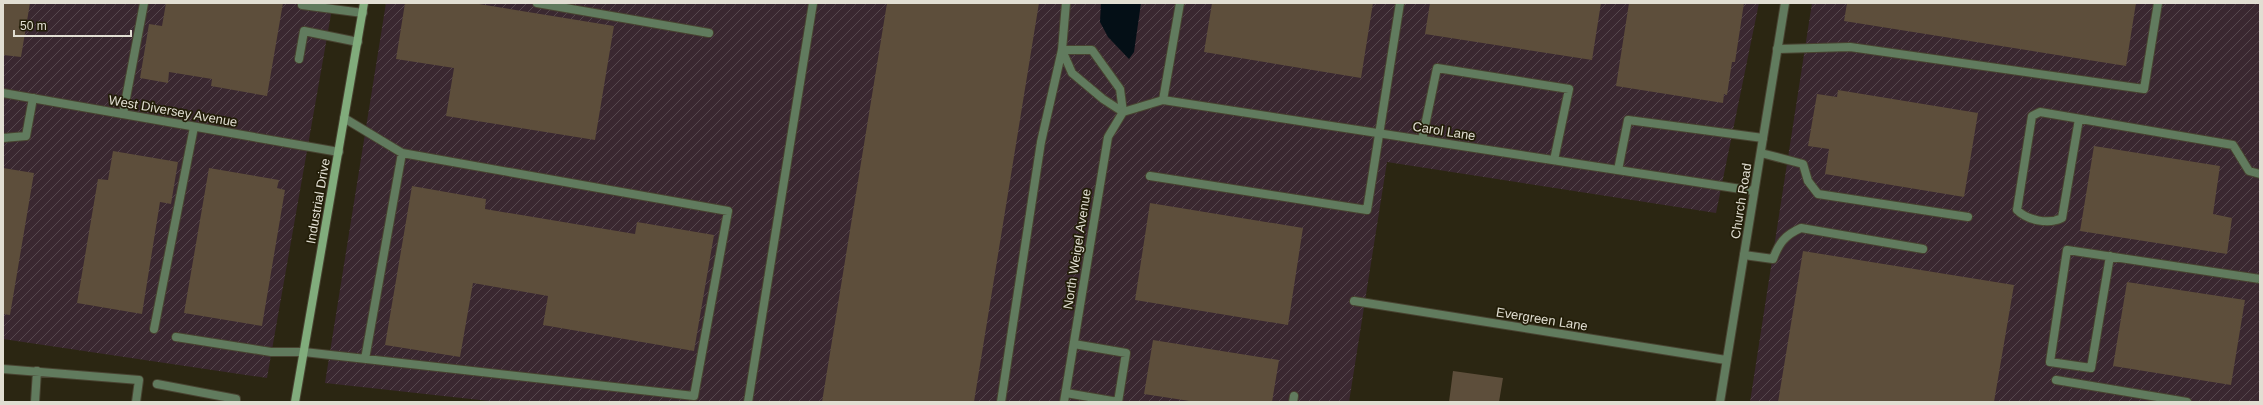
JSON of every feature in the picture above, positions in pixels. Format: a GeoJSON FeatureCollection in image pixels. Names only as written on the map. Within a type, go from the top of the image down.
{"type":"FeatureCollection","features":[{"type":"Feature","properties":{"kind":"street"},"geometry":{"type":"LineString","coordinates":[[123,114],[144,3]]}},
{"type":"Feature","properties":{"kind":"street","name":"Industrial Drive"},"geometry":{"type":"LineString","coordinates":[[295,402],[364,3]]}},
{"type":"Feature","properties":{"kind":"street"},"geometry":{"type":"LineString","coordinates":[[537,3],[709,32]]}},
{"type":"Feature","properties":{"kind":"street"},"geometry":{"type":"LineString","coordinates":[[748,402],[813,3]]}},
{"type":"Feature","properties":{"kind":"street"},"geometry":{"type":"LineString","coordinates":[[1001,402],[1041,142],[1062,50],[1066,3]]}},
{"type":"Feature","properties":{"kind":"street"},"geometry":{"type":"LineString","coordinates":[[1163,100],[1180,3]]}},
{"type":"Feature","properties":{"kind":"street"},"geometry":{"type":"LineString","coordinates":[[1150,176],[1367,210],[1400,3]]}},
{"type":"Feature","properties":{"kind":"street","name":"Church Road"},"geometry":{"type":"LineString","coordinates":[[1722,402],[1726,360],[1785,3]]}},
{"type":"Feature","properties":{"kind":"street"},"geometry":{"type":"LineString","coordinates":[[1777,49],[1850,47],[2144,89],[2158,3]]}},
{"type":"Feature","properties":{"kind":"street"},"geometry":{"type":"LineString","coordinates":[[302,5],[362,13]]}},
{"type":"Feature","properties":{"kind":"street"},"geometry":{"type":"LineString","coordinates":[[299,59],[304,31],[358,42]]}},
{"type":"Feature","properties":{"kind":"street"},"geometry":{"type":"LineString","coordinates":[[1062,50],[1072,73],[1103,99],[1127,111]]}},
{"type":"Feature","properties":{"kind":"street"},"geometry":{"type":"LineString","coordinates":[[1062,50],[1092,50],[1120,89],[1127,111]]}},
{"type":"Feature","properties":{"kind":"street"},"geometry":{"type":"LineString","coordinates":[[1422,140],[1437,68],[1569,89],[1554,160]]}},
{"type":"Feature","properties":{"kind":"street","name":"West Diversey Avenue"},"geometry":{"type":"LineString","coordinates":[[3,93],[339,152]]}},
{"type":"Feature","properties":{"kind":"street"},"geometry":{"type":"LineString","coordinates":[[3,138],[26,136],[33,98]]}},
{"type":"Feature","properties":{"kind":"street","name":"Carol Lane"},"geometry":{"type":"LineString","coordinates":[[1127,111],[1163,100],[1754,191]]}},
{"type":"Feature","properties":{"kind":"street","name":"North Weigel Avenue"},"geometry":{"type":"LineString","coordinates":[[1064,402],[1108,137],[1127,111]]}},
{"type":"Feature","properties":{"kind":"street"},"geometry":{"type":"LineString","coordinates":[[2079,119],[2062,218],[2053,222],[2024,217],[2017,210],[2032,116],[2040,112],[2233,145],[2250,171],[2260,174]]}},
{"type":"Feature","properties":{"kind":"street"},"geometry":{"type":"LineString","coordinates":[[176,338],[272,352],[304,352],[694,396],[728,211],[402,153],[344,118]]}},
{"type":"Feature","properties":{"kind":"street"},"geometry":{"type":"LineString","coordinates":[[1618,170],[1628,120],[1763,138]]}},
{"type":"Feature","properties":{"kind":"street"},"geometry":{"type":"LineString","coordinates":[[154,329],[194,127]]}},
{"type":"Feature","properties":{"kind":"street"},"geometry":{"type":"LineString","coordinates":[[364,359],[402,153]]}},
{"type":"Feature","properties":{"kind":"street"},"geometry":{"type":"LineString","coordinates":[[1761,153],[1803,164],[1808,180],[1818,194],[1968,217]]}},
{"type":"Feature","properties":{"kind":"street"},"geometry":{"type":"LineString","coordinates":[[1744,255],[1774,258],[1778,245],[1790,233],[1801,228],[1923,249]]}},
{"type":"Feature","properties":{"kind":"street"},"geometry":{"type":"LineString","coordinates":[[2110,256],[2091,368],[2050,362],[2067,250],[2110,256],[2260,279]]}},
{"type":"Feature","properties":{"kind":"street","name":"Evergreen Lane"},"geometry":{"type":"LineString","coordinates":[[1354,301],[1726,360]]}},
{"type":"Feature","properties":{"kind":"street"},"geometry":{"type":"LineString","coordinates":[[1066,393],[1118,402],[1126,353],[1074,344]]}},
{"type":"Feature","properties":{"kind":"street"},"geometry":{"type":"LineString","coordinates":[[3,369],[139,380],[136,402]]}},
{"type":"Feature","properties":{"kind":"street"},"geometry":{"type":"LineString","coordinates":[[35,402],[37,371]]}},
{"type":"Feature","properties":{"kind":"street"},"geometry":{"type":"LineString","coordinates":[[2056,380],[2187,402]]}},
{"type":"Feature","properties":{"kind":"street"},"geometry":{"type":"LineString","coordinates":[[157,384],[236,399],[236,402]]}},
{"type":"Feature","properties":{"kind":"shaded area"},"geometry":{"type":"Polygon","coordinates":[[[3,3],[333,3],[267,378],[3,339],[3,3]]]}},
{"type":"Feature","properties":{"kind":"shaded area"},"geometry":{"type":"Polygon","coordinates":[[[386,3],[1759,3],[1716,213],[1387,162],[1349,402],[498,402],[325,383],[386,3]]]}},
{"type":"Feature","properties":{"kind":"shaded area"},"geometry":{"type":"Polygon","coordinates":[[[1101,3],[1141,3],[1134,52],[1129,59],[1108,37],[1100,22],[1101,3]]]}},
{"type":"Feature","properties":{"kind":"shaded area"},"geometry":{"type":"Polygon","coordinates":[[[1812,3],[2260,3],[2260,402],[1750,402],[1812,3]]]}},
{"type":"Feature","properties":{"kind":"building"},"geometry":{"type":"Polygon","coordinates":[[[3,3],[30,3],[21,57],[3,55],[3,3]]]}},
{"type":"Feature","properties":{"kind":"building"},"geometry":{"type":"Polygon","coordinates":[[[166,3],[283,3],[267,96],[211,86],[212,79],[169,72],[168,83],[140,78],[149,24],[162,26],[166,3]]]}},
{"type":"Feature","properties":{"kind":"building"},"geometry":{"type":"Polygon","coordinates":[[[405,3],[473,3],[614,26],[595,140],[446,116],[454,68],[396,59],[405,3]]]}},
{"type":"Feature","properties":{"kind":"building"},"geometry":{"type":"Polygon","coordinates":[[[887,3],[1039,3],[974,402],[822,402],[887,3]]]}},
{"type":"Feature","properties":{"kind":"building"},"geometry":{"type":"Polygon","coordinates":[[[1212,3],[1373,3],[1361,78],[1204,52],[1212,3]]]}},
{"type":"Feature","properties":{"kind":"building"},"geometry":{"type":"Polygon","coordinates":[[[1430,3],[1601,3],[1592,60],[1425,34],[1430,3]]]}},
{"type":"Feature","properties":{"kind":"building"},"geometry":{"type":"Polygon","coordinates":[[[1629,3],[1744,3],[1735,62],[1732,62],[1727,95],[1724,94],[1723,103],[1616,86],[1629,3]]]}},
{"type":"Feature","properties":{"kind":"building"},"geometry":{"type":"Polygon","coordinates":[[[1847,3],[2136,3],[2126,66],[1844,21],[1847,3]]]}},
{"type":"Feature","properties":{"kind":"building"},"geometry":{"type":"Polygon","coordinates":[[[1838,90],[1978,113],[1964,197],[1825,174],[1829,149],[1808,146],[1817,94],[1837,97],[1838,90]]]}},
{"type":"Feature","properties":{"kind":"building"},"geometry":{"type":"Polygon","coordinates":[[[2094,146],[2220,166],[2213,214],[2232,218],[2227,254],[2080,231],[2094,146]]]}},
{"type":"Feature","properties":{"kind":"building"},"geometry":{"type":"Polygon","coordinates":[[[113,151],[178,162],[171,204],[160,202],[142,314],[77,303],[98,179],[108,180],[113,151]]]}},
{"type":"Feature","properties":{"kind":"building"},"geometry":{"type":"Polygon","coordinates":[[[3,168],[34,173],[10,315],[3,314],[3,168]]]}},
{"type":"Feature","properties":{"kind":"building"},"geometry":{"type":"Polygon","coordinates":[[[209,168],[279,180],[277,188],[285,190],[262,326],[184,313],[209,168]]]}},
{"type":"Feature","properties":{"kind":"building"},"geometry":{"type":"Polygon","coordinates":[[[412,186],[486,199],[485,209],[635,234],[637,222],[714,235],[694,351],[543,325],[548,296],[473,283],[460,357],[385,345],[412,186]]]}},
{"type":"Feature","properties":{"kind":"building"},"geometry":{"type":"Polygon","coordinates":[[[1150,203],[1303,228],[1288,325],[1135,300],[1150,203]]]}},
{"type":"Feature","properties":{"kind":"building"},"geometry":{"type":"Polygon","coordinates":[[[1803,251],[2014,285],[1994,402],[1778,402],[1803,251]]]}},
{"type":"Feature","properties":{"kind":"building"},"geometry":{"type":"Polygon","coordinates":[[[2127,282],[2245,300],[2231,385],[2113,366],[2127,282]]]}},
{"type":"Feature","properties":{"kind":"building"},"geometry":{"type":"Polygon","coordinates":[[[1153,340],[1279,360],[1272,402],[1196,402],[1144,394],[1153,340]]]}},
{"type":"Feature","properties":{"kind":"building"},"geometry":{"type":"Polygon","coordinates":[[[1453,371],[1503,378],[1499,402],[1449,402],[1453,371]]]}}]}
